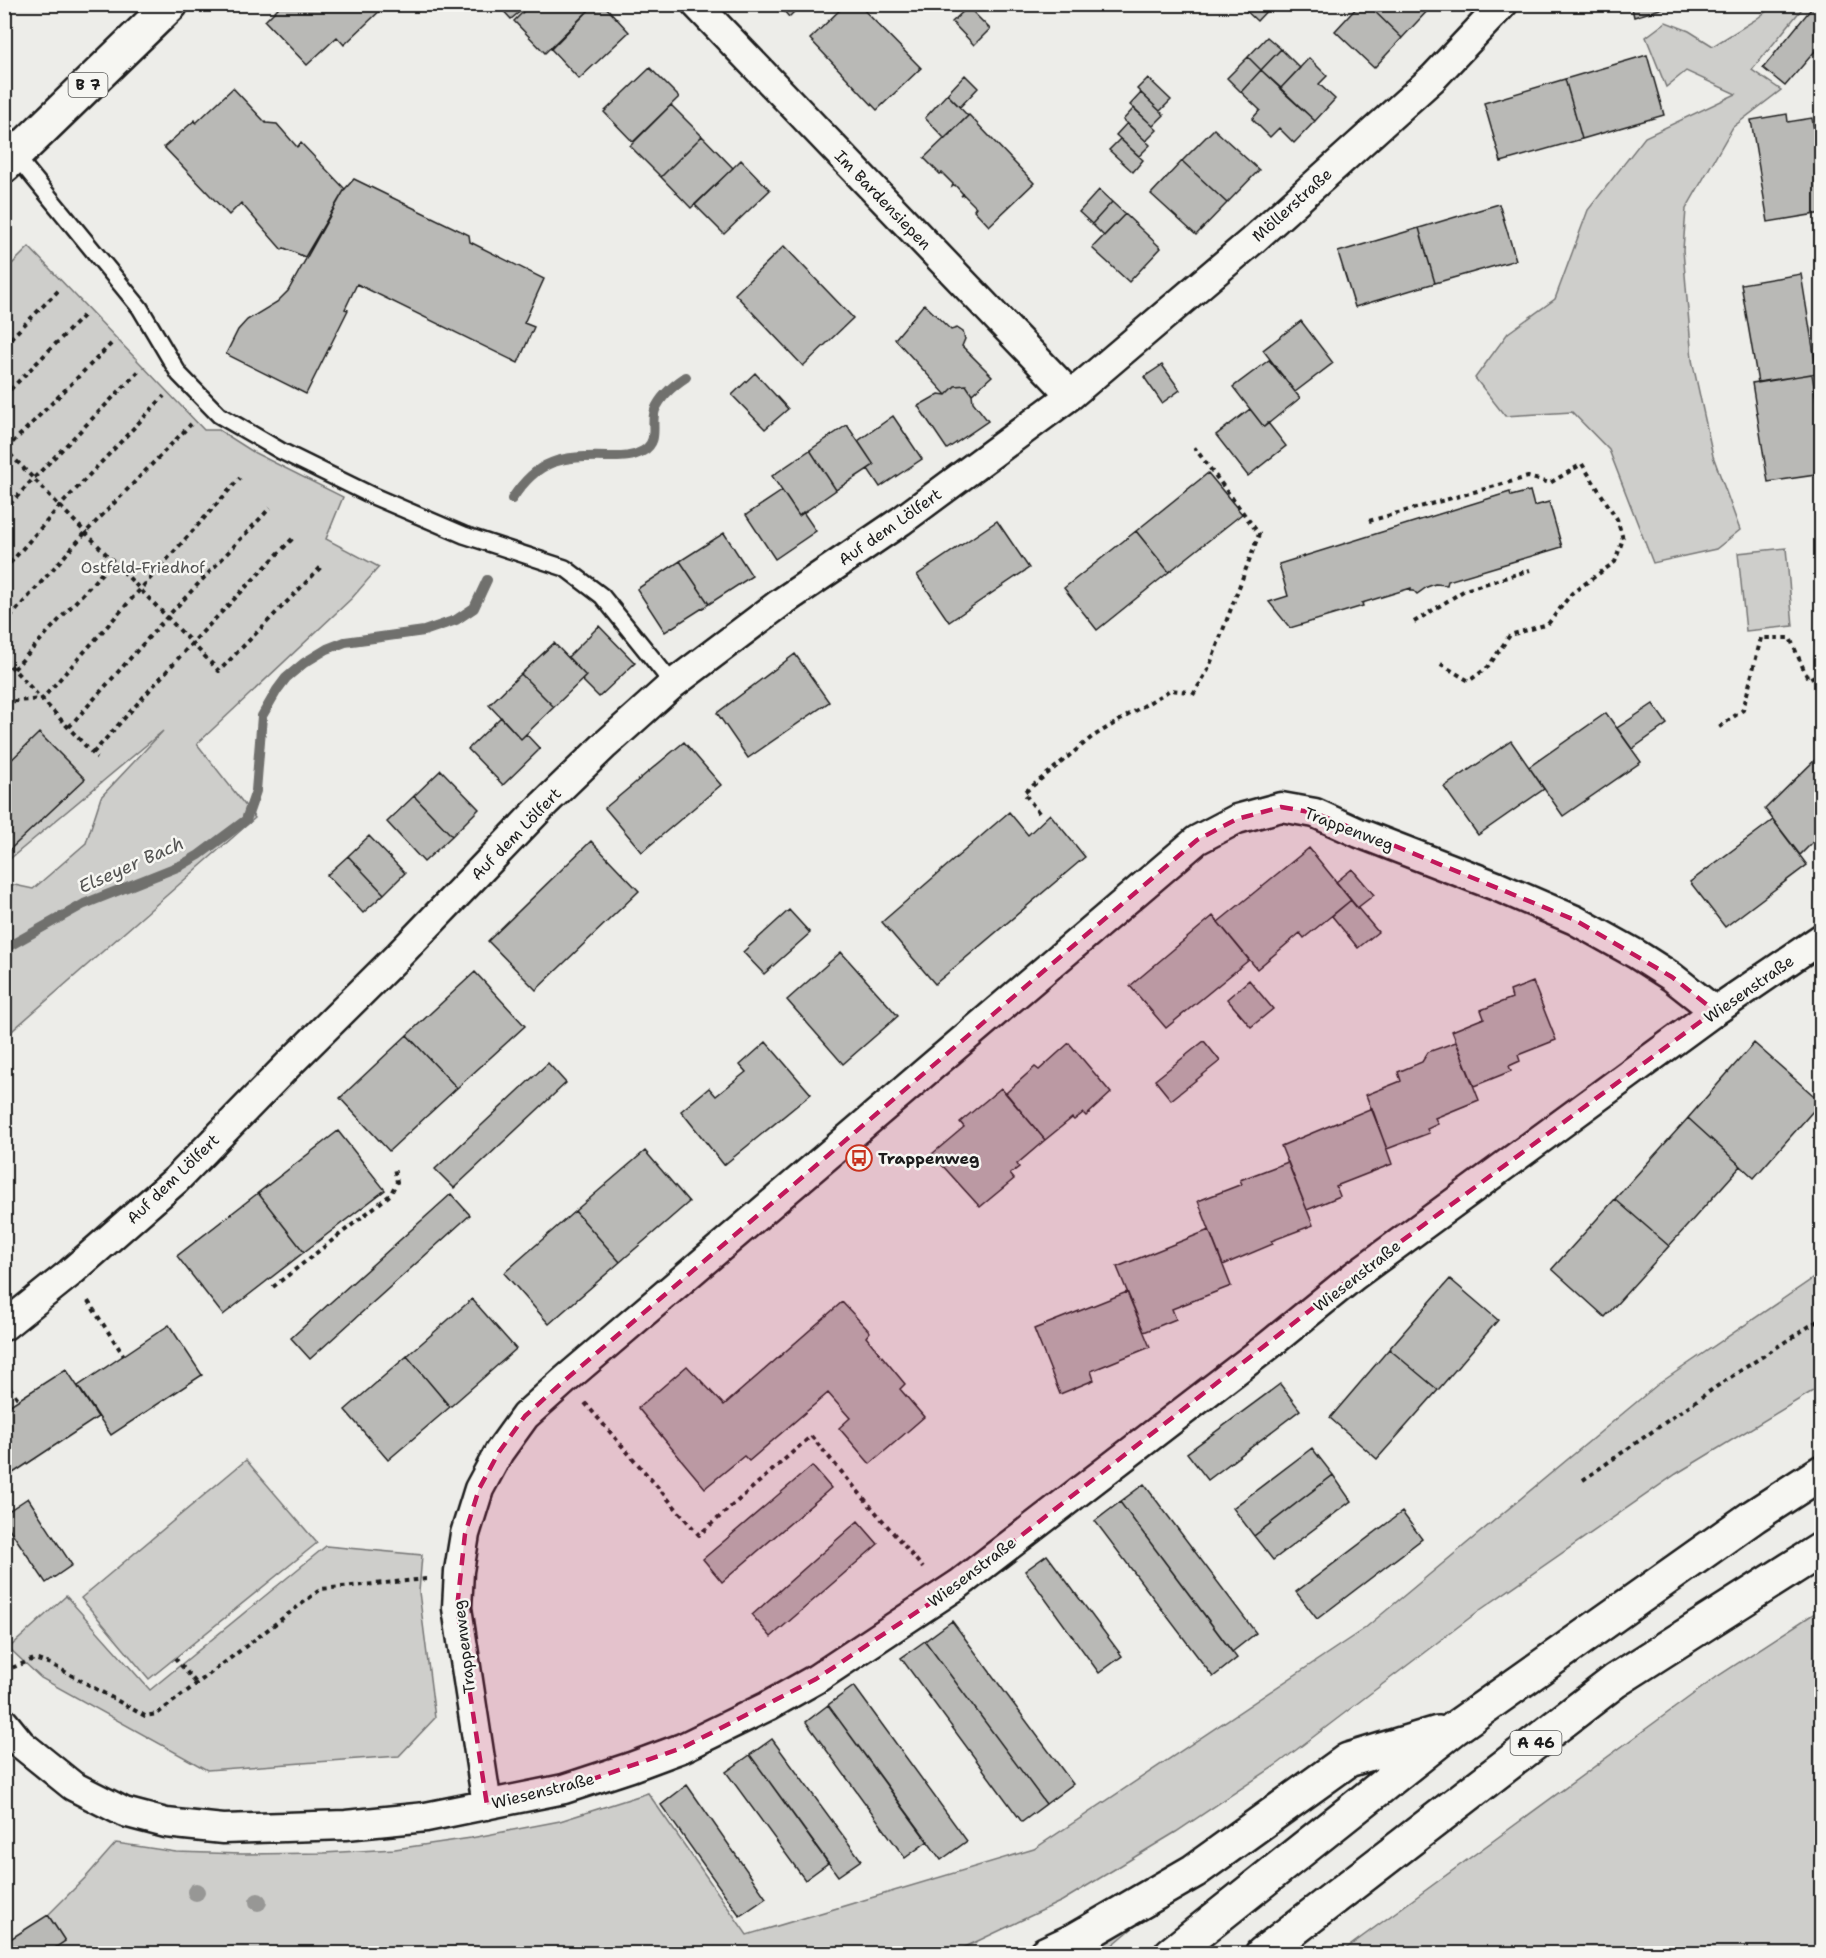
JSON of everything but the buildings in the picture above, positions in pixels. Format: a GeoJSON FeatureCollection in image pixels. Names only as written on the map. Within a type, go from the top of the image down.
{"type":"FeatureCollection","features":[{"type":"Feature","properties":{"kind":"main road","name":"B 7"},"geometry":{"type":"LineString","coordinates":[[10,161],[171,4]]}},
{"type":"Feature","properties":{"kind":"main road"},"geometry":{"type":"LineString","coordinates":[[1171,1953],[1455,1728],[1754,1516],[1821,1472]]}},
{"type":"Feature","properties":{"kind":"main road","name":"A 46"},"geometry":{"type":"LineString","coordinates":[[1262,1953],[1615,1681],[1821,1549]]}},
{"type":"Feature","properties":{"kind":"main road"},"geometry":{"type":"LineString","coordinates":[[1045,1953],[1076,1940],[1194,1871],[1348,1760],[1455,1728]]}},
{"type":"Feature","properties":{"kind":"street","name":"Im Bardensiepen"},"geometry":{"type":"LineString","coordinates":[[696,4],[1071,395]]}},
{"type":"Feature","properties":{"kind":"street","name":"Möllerstraße"},"geometry":{"type":"LineString","coordinates":[[1071,395],[1252,241],[1424,86],[1503,4]]}},
{"type":"Feature","properties":{"kind":"street","name":"Auf dem Lölfert"},"geometry":{"type":"LineString","coordinates":[[4,1326],[70,1274],[176,1180],[399,955],[544,804],[673,684],[779,604],[901,521],[1071,395]]}},
{"type":"Feature","properties":{"kind":"street","name":"Trappenweg"},"geometry":{"type":"LineString","coordinates":[[487,1804],[457,1608],[459,1575],[465,1534],[479,1489],[499,1452],[525,1416],[1197,840],[1237,819],[1281,807],[1315,813],[1496,885],[1575,920],[1672,976],[1715,1011]]}},
{"type":"Feature","properties":{"kind":"street","name":"Wiesenstraße"},"geometry":{"type":"LineString","coordinates":[[4,1723],[21,1744],[73,1786],[124,1812],[166,1823],[223,1829],[346,1825],[426,1817],[564,1789],[682,1748],[768,1706],[816,1679],[945,1593],[1268,1346],[1354,1276],[1715,1011],[1821,938]]}},
{"type":"Feature","properties":{"kind":"lane"},"geometry":{"type":"LineString","coordinates":[[10,161],[140,308],[179,374],[219,415],[280,451],[372,496],[464,535],[564,568],[602,596],[673,684]]}},
{"type":"Feature","properties":{"kind":"path"},"geometry":{"type":"LineString","coordinates":[[4,345],[60,290]]}},
{"type":"Feature","properties":{"kind":"path"},"geometry":{"type":"LineString","coordinates":[[4,396],[85,314]]}},
{"type":"Feature","properties":{"kind":"path"},"geometry":{"type":"LineString","coordinates":[[112,344],[5,449],[219,671],[322,567]]}},
{"type":"Feature","properties":{"kind":"path"},"geometry":{"type":"LineString","coordinates":[[4,511],[139,371]]}},
{"type":"Feature","properties":{"kind":"path"},"geometry":{"type":"LineString","coordinates":[[4,570],[60,506],[164,396]]}},
{"type":"Feature","properties":{"kind":"path"},"geometry":{"type":"LineString","coordinates":[[4,624],[86,532],[191,424]]}},
{"type":"Feature","properties":{"kind":"path"},"geometry":{"type":"LineString","coordinates":[[1039,813],[1024,793],[1092,736],[1170,690],[1191,694],[1208,670],[1259,534],[1194,447]]}},
{"type":"Feature","properties":{"kind":"path"},"geometry":{"type":"LineString","coordinates":[[1370,521],[1528,477],[1550,483],[1582,464],[1617,519],[1623,539],[1616,562],[1572,593],[1548,624],[1510,635],[1488,667],[1469,681],[1439,663]]}},
{"type":"Feature","properties":{"kind":"path"},"geometry":{"type":"LineString","coordinates":[[4,702],[42,699],[240,478]]}},
{"type":"Feature","properties":{"kind":"path"},"geometry":{"type":"LineString","coordinates":[[69,727],[167,617],[270,508]]}},
{"type":"Feature","properties":{"kind":"path"},"geometry":{"type":"LineString","coordinates":[[93,753],[192,643],[295,536]]}},
{"type":"Feature","properties":{"kind":"path"},"geometry":{"type":"LineString","coordinates":[[14,669],[113,561]]}},
{"type":"Feature","properties":{"kind":"path"},"geometry":{"type":"LineString","coordinates":[[1414,622],[1465,590],[1530,570]]}},
{"type":"Feature","properties":{"kind":"path"},"geometry":{"type":"LineString","coordinates":[[1719,727],[1743,710],[1761,638],[1790,638],[1808,679],[1821,674]]}},
{"type":"Feature","properties":{"kind":"path"},"geometry":{"type":"LineString","coordinates":[[4,659],[98,758]]}},
{"type":"Feature","properties":{"kind":"path"},"geometry":{"type":"LineString","coordinates":[[273,1287],[390,1195],[397,1182],[394,1168]]}},
{"type":"Feature","properties":{"kind":"path"},"geometry":{"type":"LineString","coordinates":[[70,1274],[124,1356]]}},
{"type":"Feature","properties":{"kind":"path"},"geometry":{"type":"LineString","coordinates":[[1583,1480],[1723,1382],[1821,1318]]}},
{"type":"Feature","properties":{"kind":"path"},"geometry":{"type":"LineString","coordinates":[[4,1380],[19,1400]]}},
{"type":"Feature","properties":{"kind":"path"},"geometry":{"type":"LineString","coordinates":[[565,1380],[699,1535],[811,1436],[945,1593]]}},
{"type":"Feature","properties":{"kind":"path"},"geometry":{"type":"LineString","coordinates":[[4,1671],[34,1659],[51,1664],[145,1716],[157,1714],[321,1589],[459,1575]]}},
{"type":"Feature","properties":{"kind":"path"},"geometry":{"type":"LineString","coordinates":[[175,1658],[197,1684]]}},
{"type":"Feature","properties":{"kind":"highlighted area"},"geometry":{"type":"Polygon","coordinates":[[[1281,807],[1315,813],[1575,920],[1672,977],[1715,1011],[1354,1276],[959,1584],[816,1679],[682,1748],[564,1789],[487,1805],[457,1608],[465,1534],[479,1489],[499,1452],[525,1416],[1197,840],[1237,819],[1281,807]]]}},
{"type":"Feature","properties":{"kind":"green space"},"geometry":{"type":"Polygon","coordinates":[[[1775,5],[1805,5],[1752,70],[1781,90],[1733,127],[1686,209],[1683,250],[1692,360],[1713,456],[1740,530],[1716,549],[1653,563],[1609,450],[1572,412],[1505,416],[1475,378],[1508,333],[1555,299],[1588,210],[1645,137],[1736,94],[1686,71],[1666,87],[1646,37],[1666,22],[1689,31],[1713,46],[1775,5]]]}},
{"type":"Feature","properties":{"kind":"green space","name":"Ostfeld-Friedhof"},"geometry":{"type":"Polygon","coordinates":[[[29,247],[204,430],[219,430],[255,453],[343,497],[326,539],[379,567],[352,598],[197,744],[255,818],[5,1037],[5,883],[33,889],[86,843],[101,797],[163,731],[5,863],[4,272],[29,247]]]}},
{"type":"Feature","properties":{"kind":"green space"},"geometry":{"type":"Polygon","coordinates":[[[1786,548],[1793,626],[1746,631],[1738,553],[1786,548]]]}},
{"type":"Feature","properties":{"kind":"green space"},"geometry":{"type":"Polygon","coordinates":[[[1821,1273],[1821,1386],[1676,1474],[1480,1610],[1279,1763],[1176,1832],[1062,1901],[963,1948],[945,1954],[46,1954],[65,1941],[48,1915],[116,1843],[176,1852],[242,1854],[395,1849],[471,1838],[560,1821],[648,1793],[747,1935],[1034,1849],[1364,1629],[1657,1385],[1821,1273]]]}},
{"type":"Feature","properties":{"kind":"green space"},"geometry":{"type":"Polygon","coordinates":[[[246,1460],[317,1543],[149,1679],[81,1598],[246,1460]]]}},
{"type":"Feature","properties":{"kind":"green space"},"geometry":{"type":"Polygon","coordinates":[[[326,1546],[422,1555],[419,1592],[435,1718],[399,1756],[207,1770],[41,1678],[9,1648],[66,1596],[150,1690],[326,1546]]]}},
{"type":"Feature","properties":{"kind":"green space"},"geometry":{"type":"Polygon","coordinates":[[[1821,1609],[1821,1953],[1340,1953],[1718,1676],[1821,1609]]]}},
{"type":"Feature","properties":{"kind":"green space"},"geometry":{"type":"Polygon","coordinates":[[[1141,1921],[1103,1953],[1081,1953],[1141,1921]]]}},
{"type":"Feature","properties":{"kind":"waterway","name":"Elseyer Bach"},"geometry":{"type":"LineString","coordinates":[[512,499],[531,475],[552,463],[576,458],[625,457],[643,451],[653,438],[655,410],[668,391],[686,377]]}},
{"type":"Feature","properties":{"kind":"waterway","name":"Elseyer Bach"},"geometry":{"type":"LineString","coordinates":[[4,949],[84,904],[182,865],[246,820],[256,791],[262,716],[286,678],[304,663],[327,649],[345,642],[424,631],[456,620],[474,608],[487,580]]}},
{"type":"Feature","properties":{"kind":"place","name":"Trappenweg"},"geometry":{"type":"Point","coordinates":[859,1158]}}]}
